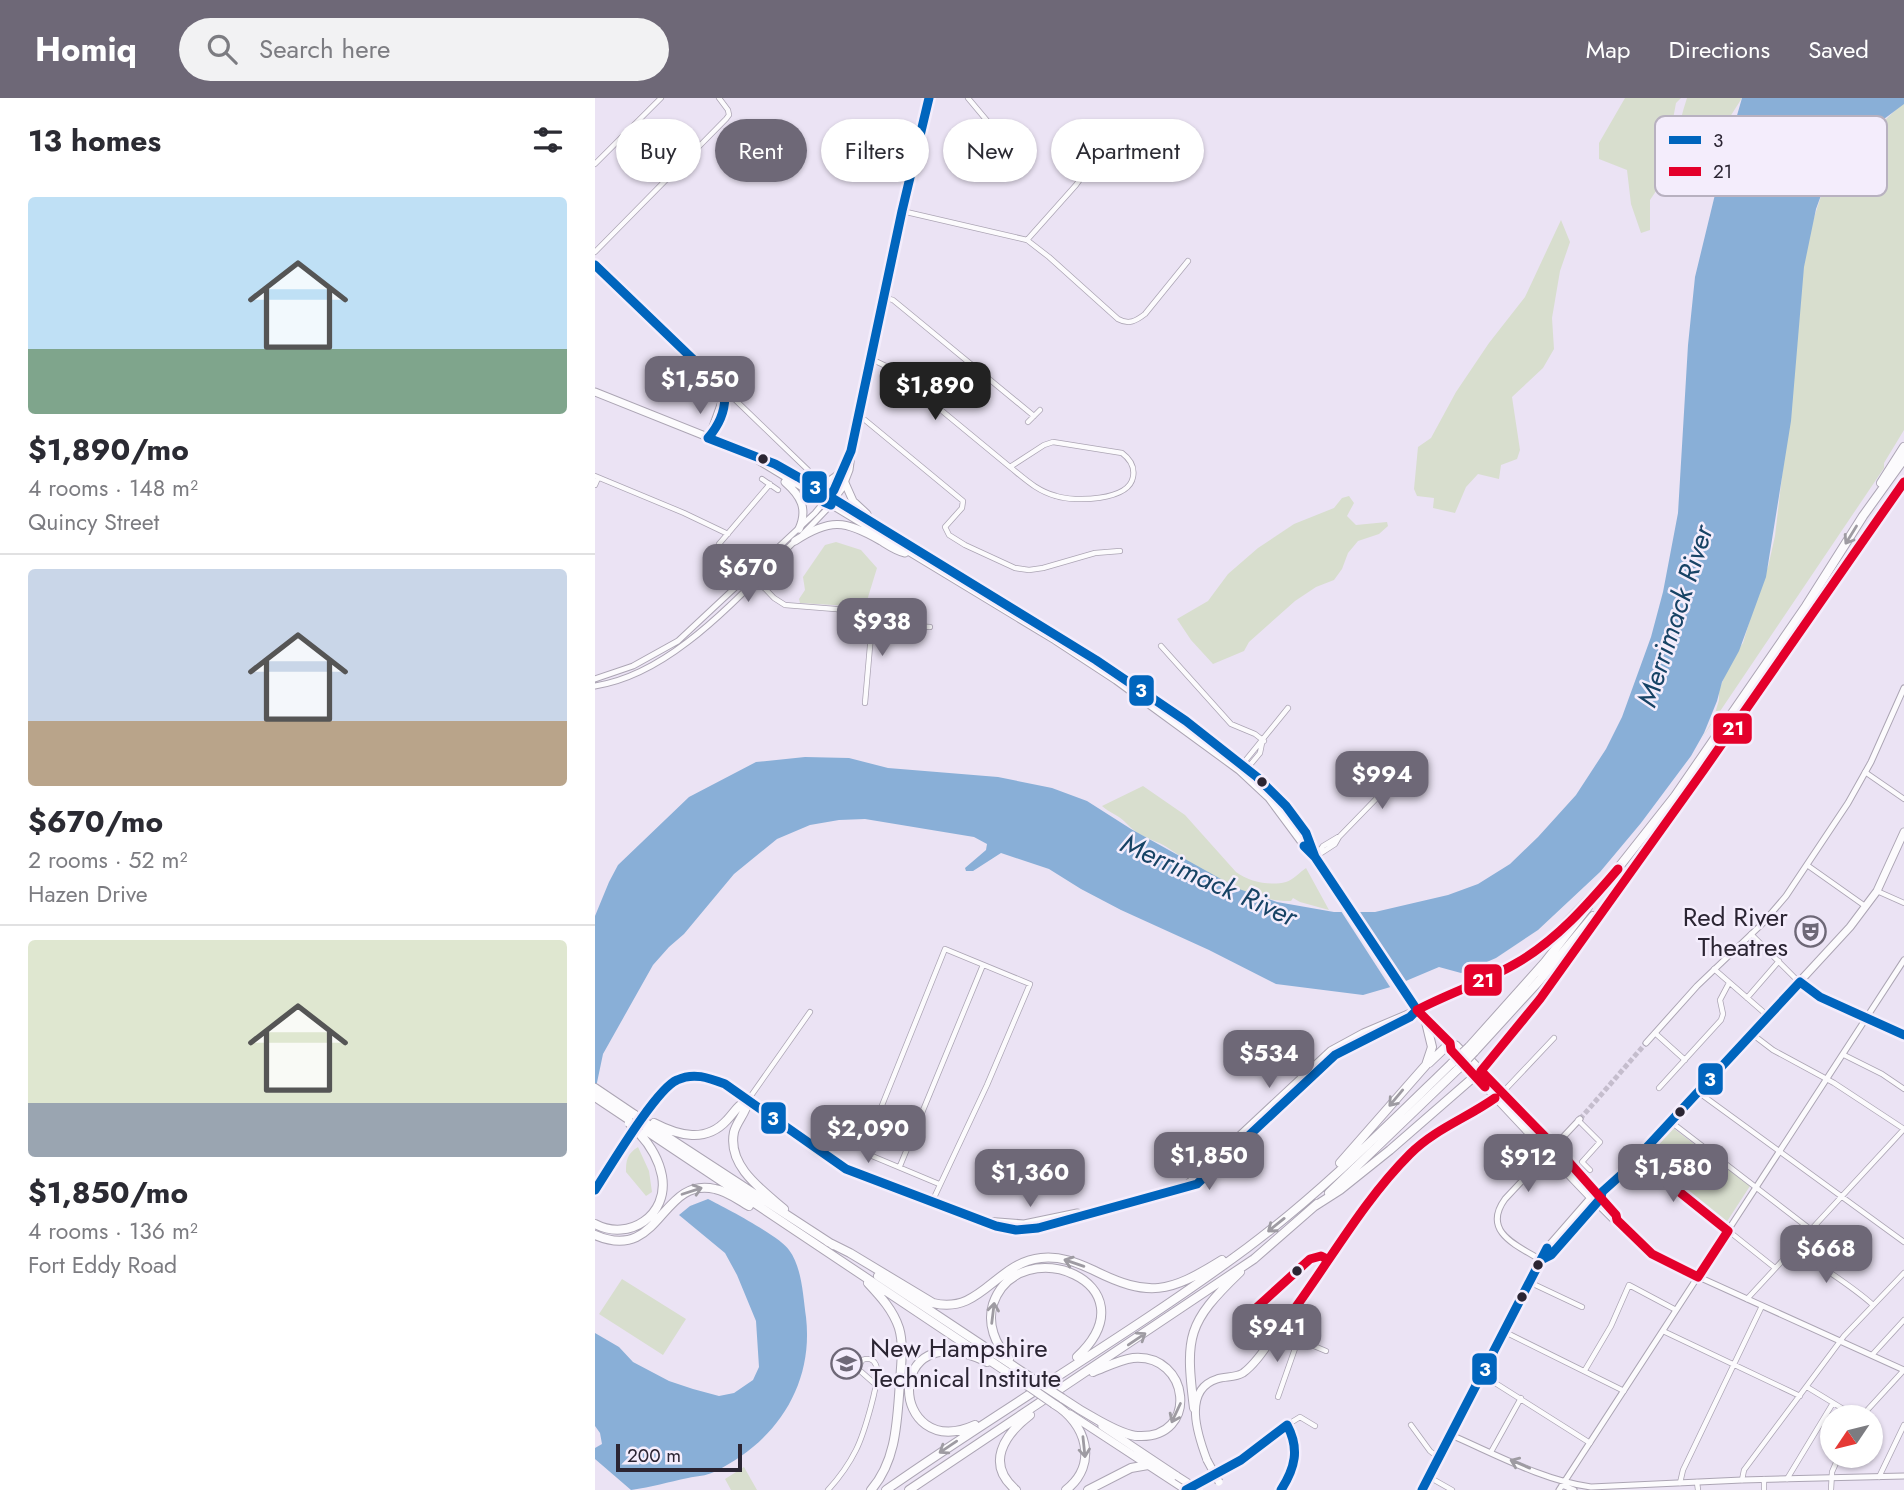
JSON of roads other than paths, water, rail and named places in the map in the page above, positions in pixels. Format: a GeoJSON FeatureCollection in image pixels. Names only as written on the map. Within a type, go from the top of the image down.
{"type":"FeatureCollection","features":[{"type":"Feature","properties":{"kind":"highway"},"geometry":{"type":"LineString","coordinates":[[1863,516],[1865,508],[1904,447]]}},
{"type":"Feature","properties":{"kind":"highway"},"geometry":{"type":"LineString","coordinates":[[1471,1049],[1545,962],[1664,811],[1904,459]]}},
{"type":"Feature","properties":{"kind":"highway"},"geometry":{"type":"LineString","coordinates":[[1315,1206],[1340,1190],[1390,1150],[1478,1073],[1540,999],[1904,482]]}},
{"type":"Feature","properties":{"kind":"highway"},"geometry":{"type":"LineString","coordinates":[[1194,1408],[1189,1354],[1194,1330],[1205,1308],[1254,1259],[1315,1206],[1539,981],[1633,868]]}},
{"type":"Feature","properties":{"kind":"highway"},"geometry":{"type":"LineString","coordinates":[[1417,1010],[1502,972],[1533,952],[1570,920],[1611,877]]}},
{"type":"Feature","properties":{"kind":"highway"},"geometry":{"type":"LineString","coordinates":[[1425,1018],[1432,1047],[1426,1065]]}},
{"type":"Feature","properties":{"kind":"highway"},"geometry":{"type":"LineString","coordinates":[[1298,1208],[1362,1140],[1426,1065],[1450,1044]]}},
{"type":"Feature","properties":{"kind":"highway"},"geometry":{"type":"LineString","coordinates":[[886,1490],[1194,1286],[1249,1246],[1298,1208],[1455,1066]]}},
{"type":"Feature","properties":{"kind":"highway"},"geometry":{"type":"LineString","coordinates":[[595,1088],[606,1100],[805,1238],[1028,1386],[1135,1436],[1148,1436],[1161,1431],[1173,1422],[1180,1410],[1181,1396],[1177,1383],[1168,1371],[1154,1362],[1142,1359],[1123,1360],[1080,1377]]}},
{"type":"Feature","properties":{"kind":"highway"},"geometry":{"type":"LineString","coordinates":[[595,1097],[606,1100]]}},
{"type":"Feature","properties":{"kind":"highway"},"geometry":{"type":"LineString","coordinates":[[644,1126],[697,1136],[718,1128],[739,1104],[748,1101]]}},
{"type":"Feature","properties":{"kind":"highway"},"geometry":{"type":"LineString","coordinates":[[748,1101],[734,1133],[734,1150],[738,1161],[756,1185],[805,1227]]}},
{"type":"Feature","properties":{"kind":"highway"},"geometry":{"type":"LineString","coordinates":[[595,1224],[611,1230],[630,1229],[647,1220],[659,1205],[662,1176],[644,1126]]}},
{"type":"Feature","properties":{"kind":"highway"},"geometry":{"type":"LineString","coordinates":[[644,1126],[828,1242],[1036,1381],[1059,1400],[1079,1427],[1086,1449],[1081,1473],[1066,1490]]}},
{"type":"Feature","properties":{"kind":"highway"},"geometry":{"type":"LineString","coordinates":[[595,1235],[613,1241],[637,1237],[653,1227],[682,1194],[705,1187],[724,1192],[805,1238]]}},
{"type":"Feature","properties":{"kind":"highway"},"geometry":{"type":"LineString","coordinates":[[828,1242],[933,1303],[948,1306],[971,1300],[1010,1268],[1038,1258],[1073,1261],[1123,1284],[1152,1289],[1182,1282],[1249,1246]]}},
{"type":"Feature","properties":{"kind":"highway"},"geometry":{"type":"LineString","coordinates":[[909,1490],[1059,1400],[1080,1377],[1254,1259]]}},
{"type":"Feature","properties":{"kind":"highway"},"geometry":{"type":"LineString","coordinates":[[1021,1371],[1004,1353],[994,1336],[992,1310],[999,1292],[1013,1279],[1031,1270],[1050,1268],[1069,1271],[1086,1280],[1097,1296],[1101,1310],[1095,1338],[1060,1373]]}},
{"type":"Feature","properties":{"kind":"highway"},"geometry":{"type":"LineString","coordinates":[[856,1271],[891,1310],[898,1326],[901,1347],[896,1435],[883,1472],[871,1490]]}},
{"type":"Feature","properties":{"kind":"highway"},"geometry":{"type":"LineString","coordinates":[[996,1415],[959,1430],[939,1429],[930,1426],[915,1414],[909,1401],[908,1386],[917,1364],[938,1353],[962,1353],[1000,1368]]}},
{"type":"Feature","properties":{"kind":"highway"},"geometry":{"type":"LineString","coordinates":[[1016,1490],[1005,1477],[1002,1467],[1001,1455],[1005,1440],[1014,1429],[1045,1405],[1059,1400]]}},
{"type":"Feature","properties":{"kind":"highway"},"geometry":{"type":"LineString","coordinates":[[1088,1490],[1131,1468],[1148,1465]]}},
{"type":"Feature","properties":{"kind":"main road"},"geometry":{"type":"LineString","coordinates":[[595,392],[775,464],[917,557],[1092,664],[1243,769]]}},
{"type":"Feature","properties":{"kind":"main road"},"geometry":{"type":"LineString","coordinates":[[748,454],[775,472],[907,544],[1096,660],[1243,769],[1289,809],[1314,846],[1315,857],[1417,1010],[1450,1044],[1456,1045],[1495,1098],[1553,1158],[1597,1197]]}},
{"type":"Feature","properties":{"kind":"main road"},"geometry":{"type":"LineString","coordinates":[[808,484],[831,481],[843,470]]}},
{"type":"Feature","properties":{"kind":"main road"},"geometry":{"type":"LineString","coordinates":[[775,472],[795,491],[803,503],[804,516],[799,529]]}},
{"type":"Feature","properties":{"kind":"main road"},"geometry":{"type":"LineString","coordinates":[[845,483],[849,495],[859,507],[907,544]]}},
{"type":"Feature","properties":{"kind":"main road"},"geometry":{"type":"LineString","coordinates":[[795,541],[815,528],[839,523],[856,527],[899,552],[917,557]]}},
{"type":"Feature","properties":{"kind":"main road"},"geometry":{"type":"LineString","coordinates":[[1422,1490],[1541,1261],[1551,1255],[1597,1197],[1752,1034],[1866,907],[1902,844],[1904,832]]}},
{"type":"Feature","properties":{"kind":"main road"},"geometry":{"type":"LineString","coordinates":[[1800,982],[1820,998],[1904,1035]]}},
{"type":"Feature","properties":{"kind":"main road"},"geometry":{"type":"LineString","coordinates":[[1478,1073],[1503,1092],[1534,1124],[1597,1197]]}},
{"type":"Feature","properties":{"kind":"main road"},"geometry":{"type":"LineString","coordinates":[[1224,1490],[1207,1460],[1194,1408],[1202,1389],[1218,1378],[1242,1373],[1278,1331]]}},
{"type":"Feature","properties":{"kind":"main road"},"geometry":{"type":"LineString","coordinates":[[1059,1400],[1148,1465],[1199,1490]]}},
{"type":"Feature","properties":{"kind":"main road"},"geometry":{"type":"LineString","coordinates":[[1083,1412],[1174,1478],[1186,1490]]}},
{"type":"Feature","properties":{"kind":"street"},"geometry":{"type":"LineString","coordinates":[[595,164],[661,98]]}},
{"type":"Feature","properties":{"kind":"street"},"geometry":{"type":"LineString","coordinates":[[595,252],[729,115],[719,98]]}},
{"type":"Feature","properties":{"kind":"street"},"geometry":{"type":"LineString","coordinates":[[595,686],[640,672],[676,651],[830,501],[851,451],[869,358],[929,98]]}},
{"type":"Feature","properties":{"kind":"street"},"geometry":{"type":"LineString","coordinates":[[968,98],[986,119]]}},
{"type":"Feature","properties":{"kind":"street"},"geometry":{"type":"LineString","coordinates":[[1027,240],[1078,182]]}},
{"type":"Feature","properties":{"kind":"street"},"geometry":{"type":"LineString","coordinates":[[902,211],[1027,240],[1118,319],[1128,323],[1145,314],[1188,261]]}},
{"type":"Feature","properties":{"kind":"street"},"geometry":{"type":"LineString","coordinates":[[596,268],[808,470]]}},
{"type":"Feature","properties":{"kind":"street"},"geometry":{"type":"LineString","coordinates":[[883,298],[893,300],[1034,416]]}},
{"type":"Feature","properties":{"kind":"street"},"geometry":{"type":"LineString","coordinates":[[869,358],[890,368],[1010,467],[1039,490],[1070,499],[1118,494],[1130,485],[1134,475],[1132,464],[1122,453],[1090,450],[1062,442],[1044,445],[1010,467]]}},
{"type":"Feature","properties":{"kind":"street"},"geometry":{"type":"LineString","coordinates":[[708,438],[714,432],[726,401],[725,392],[720,385]]}},
{"type":"Feature","properties":{"kind":"street"},"geometry":{"type":"LineString","coordinates":[[1028,422],[1040,410]]}},
{"type":"Feature","properties":{"kind":"street"},"geometry":{"type":"LineString","coordinates":[[856,417],[866,420],[963,500],[961,508],[945,527],[949,535],[959,541],[1015,568],[1029,570],[1094,553],[1120,551]]}},
{"type":"Feature","properties":{"kind":"street"},"geometry":{"type":"LineString","coordinates":[[595,679],[633,666],[678,641],[795,541],[845,483],[853,455],[851,451]]}},
{"type":"Feature","properties":{"kind":"street"},"geometry":{"type":"LineString","coordinates":[[595,485],[597,477],[728,534]]}},
{"type":"Feature","properties":{"kind":"street"},"geometry":{"type":"LineString","coordinates":[[762,479],[778,490]]}},
{"type":"Feature","properties":{"kind":"street"},"geometry":{"type":"LineString","coordinates":[[719,544],[770,484]]}},
{"type":"Feature","properties":{"kind":"street"},"geometry":{"type":"LineString","coordinates":[[753,577],[785,605],[873,612],[914,626],[930,626]]}},
{"type":"Feature","properties":{"kind":"street"},"geometry":{"type":"LineString","coordinates":[[865,703],[873,612]]}},
{"type":"Feature","properties":{"kind":"street"},"geometry":{"type":"LineString","coordinates":[[1161,646],[1231,724],[1255,734],[1263,742]]}},
{"type":"Feature","properties":{"kind":"street"},"geometry":{"type":"LineString","coordinates":[[1646,1042],[1786,896],[1865,772],[1904,688]]}},
{"type":"Feature","properties":{"kind":"street"},"geometry":{"type":"LineString","coordinates":[[1243,769],[1260,752],[1263,742],[1288,708]]}},
{"type":"Feature","properties":{"kind":"street"},"geometry":{"type":"LineString","coordinates":[[1315,857],[1335,844],[1339,836],[1407,767]]}},
{"type":"Feature","properties":{"kind":"street"},"geometry":{"type":"LineString","coordinates":[[1865,772],[1904,799]]}},
{"type":"Feature","properties":{"kind":"street"},"geometry":{"type":"LineString","coordinates":[[1807,864],[1866,907]]}},
{"type":"Feature","properties":{"kind":"street"},"geometry":{"type":"LineString","coordinates":[[1877,891],[1904,903]]}},
{"type":"Feature","properties":{"kind":"street"},"geometry":{"type":"LineString","coordinates":[[1751,934],[1800,982]]}},
{"type":"Feature","properties":{"kind":"street"},"geometry":{"type":"LineString","coordinates":[[932,1202],[987,1085],[1030,984],[945,949],[864,1150],[872,1156],[939,1184]]}},
{"type":"Feature","properties":{"kind":"street"},"geometry":{"type":"LineString","coordinates":[[1747,998],[1779,961]]}},
{"type":"Feature","properties":{"kind":"street"},"geometry":{"type":"LineString","coordinates":[[1562,1485],[1904,961]]}},
{"type":"Feature","properties":{"kind":"street"},"geometry":{"type":"LineString","coordinates":[[900,1166],[983,965]]}},
{"type":"Feature","properties":{"kind":"street"},"geometry":{"type":"LineString","coordinates":[[1714,969],[1768,1016]]}},
{"type":"Feature","properties":{"kind":"street"},"geometry":{"type":"LineString","coordinates":[[1659,1088],[1721,1020],[1723,1014],[1720,1000],[1729,983]]}},
{"type":"Feature","properties":{"kind":"street"},"geometry":{"type":"LineString","coordinates":[[595,1190],[657,1097],[671,1083],[686,1076],[710,1077],[725,1084],[846,1169],[1012,1231],[1068,1221],[1085,1214],[1181,1189],[1330,1050],[1363,1032],[1417,1010]]}},
{"type":"Feature","properties":{"kind":"street"},"geometry":{"type":"LineString","coordinates":[[748,1101],[810,1012]]}},
{"type":"Feature","properties":{"kind":"street"},"geometry":{"type":"LineString","coordinates":[[1655,1033],[1685,1060]]}},
{"type":"Feature","properties":{"kind":"street"},"geometry":{"type":"LineString","coordinates":[[1747,1299],[1904,1129],[1828,1080],[1773,1050],[1752,1034]]}},
{"type":"Feature","properties":{"kind":"street"},"geometry":{"type":"LineString","coordinates":[[1326,1351],[1278,1331],[1307,1294],[1341,1238],[1409,1155],[1434,1133],[1478,1110],[1503,1092],[1554,1038]]}},
{"type":"Feature","properties":{"kind":"street"},"geometry":{"type":"LineString","coordinates":[[1844,1055],[1882,1074],[1904,1089]]}},
{"type":"Feature","properties":{"kind":"street"},"geometry":{"type":"LineString","coordinates":[[1698,1092],[1904,1242]]}},
{"type":"Feature","properties":{"kind":"street"},"geometry":{"type":"LineString","coordinates":[[1541,1261],[1502,1234],[1497,1221],[1498,1212],[1505,1199],[1579,1120],[1600,1142],[1582,1162],[1590,1170]]}},
{"type":"Feature","properties":{"kind":"street"},"geometry":{"type":"LineString","coordinates":[[1671,1121],[1810,1229]]}},
{"type":"Feature","properties":{"kind":"street"},"geometry":{"type":"LineString","coordinates":[[1636,1157],[1775,1268]]}},
{"type":"Feature","properties":{"kind":"street"},"geometry":{"type":"LineString","coordinates":[[1597,1197],[1612,1219],[1617,1220],[1652,1254],[1904,1370],[1871,1405]]}},
{"type":"Feature","properties":{"kind":"street"},"geometry":{"type":"LineString","coordinates":[[1795,1247],[1815,1264],[1854,1288],[1873,1305]]}},
{"type":"Feature","properties":{"kind":"street"},"geometry":{"type":"LineString","coordinates":[[1742,1480],[1744,1470],[1841,1341],[1904,1272]]}},
{"type":"Feature","properties":{"kind":"street"},"geometry":{"type":"LineString","coordinates":[[1529,1282],[1582,1307]]}},
{"type":"Feature","properties":{"kind":"street"},"geometry":{"type":"LineString","coordinates":[[1585,1370],[1611,1326],[1629,1285],[1676,1310]]}},
{"type":"Feature","properties":{"kind":"street"},"geometry":{"type":"LineString","coordinates":[[1680,1483],[1683,1470],[1762,1306]]}},
{"type":"Feature","properties":{"kind":"street"},"geometry":{"type":"LineString","coordinates":[[1872,1355],[1904,1320]]}},
{"type":"Feature","properties":{"kind":"street"},"geometry":{"type":"LineString","coordinates":[[1503,1331],[1624,1391]]}},
{"type":"Feature","properties":{"kind":"street"},"geometry":{"type":"LineString","coordinates":[[1663,1331],[1800,1396]]}},
{"type":"Feature","properties":{"kind":"street"},"geometry":{"type":"LineString","coordinates":[[1278,1397],[1298,1340]]}},
{"type":"Feature","properties":{"kind":"street"},"geometry":{"type":"LineString","coordinates":[[828,1490],[843,1471],[860,1441],[869,1413],[875,1384],[877,1365],[870,1359],[862,1360],[857,1370],[875,1384]]}},
{"type":"Feature","properties":{"kind":"street"},"geometry":{"type":"LineString","coordinates":[[1481,1374],[1590,1443]]}},
{"type":"Feature","properties":{"kind":"street"},"geometry":{"type":"LineString","coordinates":[[1807,1387],[1836,1405]]}},
{"type":"Feature","properties":{"kind":"street"},"geometry":{"type":"LineString","coordinates":[[1492,1452],[1521,1398]]}},
{"type":"Feature","properties":{"kind":"street"},"geometry":{"type":"LineString","coordinates":[[1787,1479],[1833,1403]]}},
{"type":"Feature","properties":{"kind":"street"},"geometry":{"type":"LineString","coordinates":[[1186,1490],[1241,1460],[1300,1417],[1315,1426]]}},
{"type":"Feature","properties":{"kind":"street"},"geometry":{"type":"LineString","coordinates":[[1281,1490],[1296,1454],[1296,1442],[1287,1425]]}},
{"type":"Feature","properties":{"kind":"street"},"geometry":{"type":"LineString","coordinates":[[1411,1425],[1430,1451],[1439,1458]]}},
{"type":"Feature","properties":{"kind":"street"},"geometry":{"type":"LineString","coordinates":[[1879,1477],[1904,1425]]}},
{"type":"Feature","properties":{"kind":"street"},"geometry":{"type":"LineString","coordinates":[[1451,1435],[1574,1490]]}},
{"type":"Feature","properties":{"kind":"street"},"geometry":{"type":"LineString","coordinates":[[1831,1490],[1835,1468]]}},
{"type":"Feature","properties":{"kind":"street"},"geometry":{"type":"LineString","coordinates":[[1428,1476],[1452,1490]]}},
{"type":"Feature","properties":{"kind":"street"},"geometry":{"type":"LineString","coordinates":[[1580,1490],[1764,1479],[1904,1476]]}},
{"type":"Feature","properties":{"kind":"street"},"geometry":{"type":"LineString","coordinates":[[1764,1479],[1764,1490]]}},
{"type":"Feature","properties":{"kind":"street"},"geometry":{"type":"LineString","coordinates":[[1697,1482],[1697,1490]]}},
{"type":"Feature","properties":{"kind":"street"},"geometry":{"type":"LineString","coordinates":[[1562,1485],[1591,1488]]}},
{"type":"Feature","properties":{"kind":"water"},"geometry":{"type":"Polygon","coordinates":[[[1742,98],[1904,98],[1904,104],[1887,117],[1737,116],[1742,98]]]}},
{"type":"Feature","properties":{"kind":"water","name":"Merrimack River"},"geometry":{"type":"Polygon","coordinates":[[[1715,196],[1821,196],[1804,267],[1791,421],[1766,577],[1739,651],[1722,682],[1704,733],[1691,756],[1600,872],[1538,930],[1496,958],[1461,973],[1439,967],[1394,986],[1363,995],[1276,984],[1121,910],[1049,869],[1001,853],[973,871],[966,871],[965,868],[986,850],[987,844],[974,837],[865,819],[839,820],[810,825],[777,839],[734,874],[684,934],[653,965],[603,1054],[595,1092],[595,916],[609,882],[618,865],[689,797],[756,762],[805,757],[849,758],[888,768],[998,777],[1052,788],[1087,801],[1131,829],[1239,889],[1277,902],[1334,912],[1375,912],[1448,895],[1478,884],[1510,864],[1576,795],[1606,749],[1622,717],[1651,637],[1663,592],[1678,513],[1695,277],[1715,196]]]}},
{"type":"Feature","properties":{"kind":"water"},"geometry":{"type":"Polygon","coordinates":[[[708,1199],[775,1238],[789,1250],[797,1265],[806,1317],[804,1366],[786,1409],[772,1428],[736,1460],[708,1474],[631,1490],[595,1459],[595,1448],[602,1444],[600,1433],[595,1426],[595,1333],[619,1347],[633,1362],[669,1381],[719,1396],[734,1393],[753,1380],[759,1367],[756,1321],[737,1275],[725,1253],[679,1215],[690,1206],[708,1199]]]}},
{"type":"Feature","properties":{"kind":"tunnel"},"geometry":{"type":"LineString","coordinates":[[1580,1119],[1646,1043]]}},
{"type":"Feature","properties":{"kind":"place","name":"Red River Theatres"},"geometry":{"type":"Point","coordinates":[1811,932]}},
{"type":"Feature","properties":{"kind":"place","name":"New Hampshire Technical Institute"},"geometry":{"type":"Point","coordinates":[847,1363]}}]}
